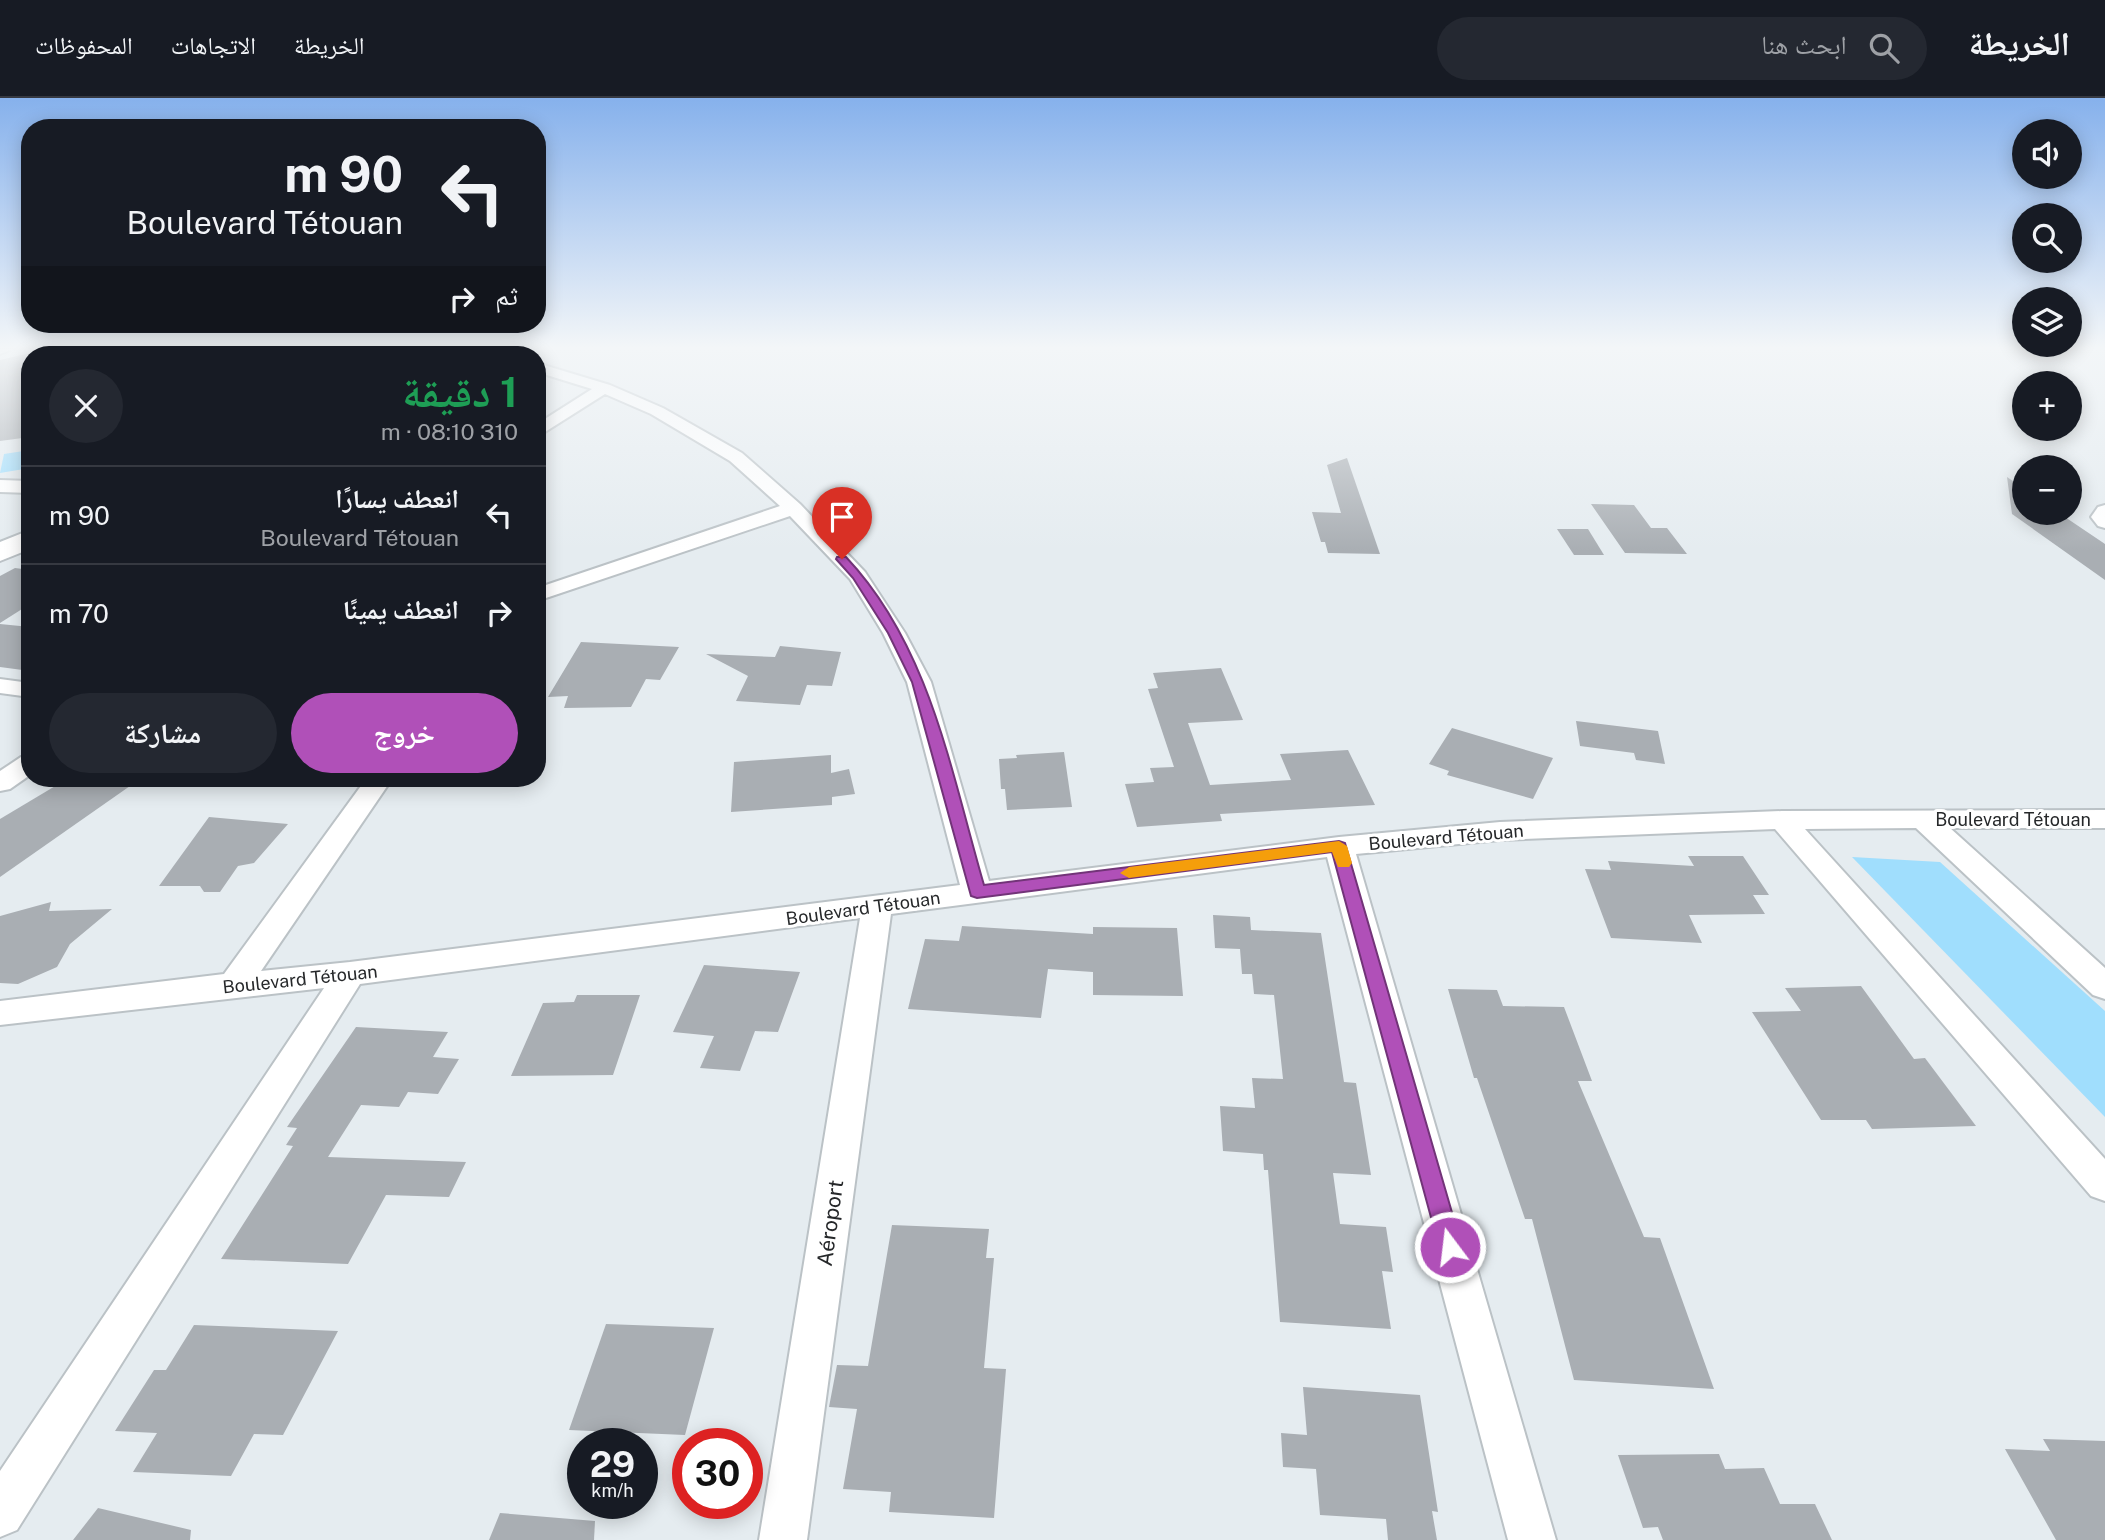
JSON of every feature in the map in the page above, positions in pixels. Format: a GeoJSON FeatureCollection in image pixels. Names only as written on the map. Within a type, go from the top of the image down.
{"type":"FeatureCollection","features":[{"type":"Feature","properties":{"kind":"main road"},"geometry":{"type":"LineString","coordinates":[[0,534],[21,524]]}},
{"type":"Feature","properties":{"kind":"main road"},"geometry":{"type":"LineString","coordinates":[[0,553],[21,542]]}},
{"type":"Feature","properties":{"kind":"street"},"geometry":{"type":"LineString","coordinates":[[546,426],[561,416]]}},
{"type":"Feature","properties":{"kind":"street"},"geometry":{"type":"LineString","coordinates":[[666,416],[736,457],[793,508],[858,576],[894,633],[919,682],[977,892]]}},
{"type":"Feature","properties":{"kind":"street"},"geometry":{"type":"LineString","coordinates":[[0,485],[21,486]]}},
{"type":"Feature","properties":{"kind":"street"},"geometry":{"type":"LineString","coordinates":[[546,591],[793,508]]}},
{"type":"Feature","properties":{"kind":"street"},"geometry":{"type":"LineString","coordinates":[[2105,511],[2101,517],[2105,522]]}},
{"type":"Feature","properties":{"kind":"street"},"geometry":{"type":"LineString","coordinates":[[0,686],[21,689]]}},
{"type":"Feature","properties":{"kind":"street"},"geometry":{"type":"LineString","coordinates":[[0,783],[21,769]]}},
{"type":"Feature","properties":{"kind":"street"},"geometry":{"type":"LineString","coordinates":[[234,985],[373,787]]}},
{"type":"Feature","properties":{"kind":"street","name":"Boulevard Tétouan"},"geometry":{"type":"LineString","coordinates":[[0,1013],[350,974],[1339,846],[1500,831],[1782,820],[2105,819]]}},
{"type":"Feature","properties":{"kind":"street"},"geometry":{"type":"LineString","coordinates":[[1782,820],[2105,1185]]}},
{"type":"Feature","properties":{"kind":"street"},"geometry":{"type":"LineString","coordinates":[[1924,820],[2105,987]]}},
{"type":"Feature","properties":{"kind":"street"},"geometry":{"type":"LineString","coordinates":[[1339,846],[1532,1540]]}},
{"type":"Feature","properties":{"kind":"street","name":"Aéroport"},"geometry":{"type":"LineString","coordinates":[[783,1540],[877,906]]}},
{"type":"Feature","properties":{"kind":"street"},"geometry":{"type":"LineString","coordinates":[[0,1513],[350,974]]}},
{"type":"Feature","properties":{"kind":"shaded area"},"geometry":{"type":"Polygon","coordinates":[[[21,451],[21,470],[0,473],[4,454],[21,451]]]}},
{"type":"Feature","properties":{"kind":"shaded area"},"geometry":{"type":"Polygon","coordinates":[[[1852,857],[1940,862],[2105,1011],[2105,1117],[1852,857]]]}},
{"type":"Feature","properties":{"kind":"building"},"geometry":{"type":"Polygon","coordinates":[[[0,416],[21,416],[21,438],[0,441],[0,416]]]}},
{"type":"Feature","properties":{"kind":"building"},"geometry":{"type":"Polygon","coordinates":[[[1347,458],[1380,554],[1328,553],[1325,542],[1321,542],[1312,512],[1341,513],[1327,465],[1347,458]]]}},
{"type":"Feature","properties":{"kind":"building"},"geometry":{"type":"Polygon","coordinates":[[[2007,477],[2012,480],[2012,514],[2007,477]]]}},
{"type":"Feature","properties":{"kind":"building"},"geometry":{"type":"Polygon","coordinates":[[[1591,504],[1634,505],[1651,528],[1667,528],[1687,554],[1625,553],[1591,504]]]}},
{"type":"Feature","properties":{"kind":"building"},"geometry":{"type":"Polygon","coordinates":[[[2028,525],[2077,525],[2105,544],[2105,580],[2028,525]]]}},
{"type":"Feature","properties":{"kind":"building"},"geometry":{"type":"Polygon","coordinates":[[[1557,529],[1588,529],[1604,555],[1574,555],[1557,529]]]}},
{"type":"Feature","properties":{"kind":"building"},"geometry":{"type":"Polygon","coordinates":[[[15,568],[21,569],[21,610],[0,623],[0,576],[15,568]]]}},
{"type":"Feature","properties":{"kind":"building"},"geometry":{"type":"Polygon","coordinates":[[[0,624],[21,626],[21,670],[0,667],[0,624]]]}},
{"type":"Feature","properties":{"kind":"building"},"geometry":{"type":"Polygon","coordinates":[[[581,642],[679,647],[660,680],[646,679],[631,707],[564,708],[568,696],[548,697],[581,642]]]}},
{"type":"Feature","properties":{"kind":"building"},"geometry":{"type":"Polygon","coordinates":[[[780,646],[841,652],[832,686],[807,685],[800,705],[736,701],[748,676],[706,654],[775,657],[780,646]]]}},
{"type":"Feature","properties":{"kind":"building"},"geometry":{"type":"Polygon","coordinates":[[[1221,668],[1243,720],[1188,723],[1210,785],[1291,780],[1280,754],[1348,750],[1375,805],[1220,814],[1222,821],[1137,827],[1125,784],[1154,782],[1150,768],[1174,767],[1148,689],[1158,688],[1153,673],[1221,668]]]}},
{"type":"Feature","properties":{"kind":"building"},"geometry":{"type":"Polygon","coordinates":[[[1576,721],[1658,731],[1665,764],[1636,760],[1634,753],[1580,746],[1576,721]]]}},
{"type":"Feature","properties":{"kind":"building"},"geometry":{"type":"Polygon","coordinates":[[[1452,728],[1553,758],[1533,799],[1447,775],[1449,771],[1429,764],[1452,728]]]}},
{"type":"Feature","properties":{"kind":"building"},"geometry":{"type":"Polygon","coordinates":[[[1064,752],[1072,807],[1007,810],[1005,789],[1001,789],[999,759],[1017,758],[1016,755],[1064,752]]]}},
{"type":"Feature","properties":{"kind":"building"},"geometry":{"type":"Polygon","coordinates":[[[831,755],[831,773],[849,769],[855,794],[832,797],[832,805],[731,812],[734,762],[831,755]]]}},
{"type":"Feature","properties":{"kind":"building"},"geometry":{"type":"Polygon","coordinates":[[[54,787],[129,787],[0,877],[0,819],[54,787]]]}},
{"type":"Feature","properties":{"kind":"building"},"geometry":{"type":"Polygon","coordinates":[[[209,817],[288,824],[254,863],[238,866],[220,892],[204,892],[200,886],[159,886],[209,817]]]}},
{"type":"Feature","properties":{"kind":"building"},"geometry":{"type":"Polygon","coordinates":[[[1688,856],[1743,856],[1769,895],[1753,895],[1765,914],[1689,915],[1702,943],[1611,938],[1585,869],[1611,870],[1608,861],[1694,866],[1688,856]]]}},
{"type":"Feature","properties":{"kind":"building"},"geometry":{"type":"Polygon","coordinates":[[[51,902],[49,911],[112,909],[70,944],[57,967],[18,984],[0,983],[0,916],[51,902]]]}},
{"type":"Feature","properties":{"kind":"building"},"geometry":{"type":"Polygon","coordinates":[[[1213,915],[1250,917],[1251,930],[1321,933],[1344,1082],[1356,1083],[1371,1175],[1333,1173],[1340,1224],[1386,1227],[1393,1272],[1382,1271],[1391,1329],[1280,1322],[1268,1170],[1264,1170],[1263,1154],[1223,1151],[1220,1106],[1255,1108],[1252,1078],[1283,1079],[1274,995],[1254,994],[1252,974],[1242,974],[1240,949],[1215,948],[1213,915]]]}},
{"type":"Feature","properties":{"kind":"building"},"geometry":{"type":"Polygon","coordinates":[[[962,926],[1093,934],[1093,927],[1177,928],[1183,996],[1093,995],[1093,972],[1048,969],[1041,1018],[908,1009],[925,939],[959,941],[962,926]]]}},
{"type":"Feature","properties":{"kind":"building"},"geometry":{"type":"Polygon","coordinates":[[[704,965],[800,972],[778,1032],[755,1031],[740,1071],[700,1068],[714,1036],[673,1032],[704,965]]]}},
{"type":"Feature","properties":{"kind":"building"},"geometry":{"type":"Polygon","coordinates":[[[1861,986],[1914,1059],[1925,1058],[1976,1126],[1872,1129],[1866,1120],[1821,1120],[1752,1012],[1801,1011],[1785,988],[1861,986]]]}},
{"type":"Feature","properties":{"kind":"building"},"geometry":{"type":"Polygon","coordinates":[[[1448,989],[1497,990],[1503,1006],[1564,1007],[1592,1081],[1578,1081],[1644,1237],[1660,1238],[1714,1389],[1574,1380],[1532,1219],[1525,1219],[1477,1078],[1474,1078],[1448,989]]]}},
{"type":"Feature","properties":{"kind":"building"},"geometry":{"type":"Polygon","coordinates":[[[577,995],[640,995],[613,1075],[511,1076],[543,1003],[574,1002],[577,995]]]}},
{"type":"Feature","properties":{"kind":"building"},"geometry":{"type":"Polygon","coordinates":[[[356,1027],[448,1032],[433,1057],[459,1059],[438,1094],[408,1092],[399,1107],[361,1105],[328,1157],[466,1162],[449,1197],[386,1195],[348,1264],[221,1259],[293,1146],[286,1145],[297,1128],[287,1127],[356,1027]]]}},
{"type":"Feature","properties":{"kind":"building"},"geometry":{"type":"Polygon","coordinates":[[[892,1225],[989,1229],[986,1258],[994,1258],[984,1368],[1006,1369],[994,1518],[889,1512],[891,1492],[843,1489],[857,1409],[829,1407],[837,1365],[868,1366],[892,1225]]]}},
{"type":"Feature","properties":{"kind":"building"},"geometry":{"type":"Polygon","coordinates":[[[606,1324],[714,1328],[687,1428],[672,1428],[672,1434],[658,1434],[658,1428],[570,1428],[606,1324]]]}},
{"type":"Feature","properties":{"kind":"building"},"geometry":{"type":"Polygon","coordinates":[[[194,1325],[338,1331],[283,1435],[254,1434],[231,1476],[133,1472],[157,1433],[115,1431],[154,1370],[166,1370],[194,1325]]]}},
{"type":"Feature","properties":{"kind":"building"},"geometry":{"type":"Polygon","coordinates":[[[1303,1387],[1420,1395],[1438,1512],[1432,1511],[1437,1540],[1388,1540],[1386,1519],[1320,1515],[1316,1469],[1283,1467],[1281,1433],[1307,1435],[1303,1387]]]}},
{"type":"Feature","properties":{"kind":"building"},"geometry":{"type":"Polygon","coordinates":[[[2043,1439],[2105,1441],[2105,1540],[2056,1540],[2005,1449],[2050,1451],[2043,1439]]]}},
{"type":"Feature","properties":{"kind":"building"},"geometry":{"type":"Polygon","coordinates":[[[1719,1454],[1725,1469],[1764,1468],[1780,1504],[1815,1504],[1832,1540],[1663,1540],[1658,1527],[1643,1528],[1618,1455],[1719,1454]]]}},
{"type":"Feature","properties":{"kind":"building"},"geometry":{"type":"Polygon","coordinates":[[[98,1508],[191,1530],[190,1540],[73,1540],[98,1508]]]}},
{"type":"Feature","properties":{"kind":"building"},"geometry":{"type":"Polygon","coordinates":[[[500,1513],[595,1521],[594,1540],[489,1540],[500,1513]]]}},
{"type":"Feature","properties":{"kind":"slow traffic"},"geometry":{"type":"LineString","coordinates":[[1129,873],[1339,846],[1343,863]]}},
{"type":"Feature","properties":{"kind":"route"},"geometry":{"type":"LineString","coordinates":[[842,559],[858,576],[894,633],[919,682],[977,892],[1339,846],[1450,1247]]}}]}
